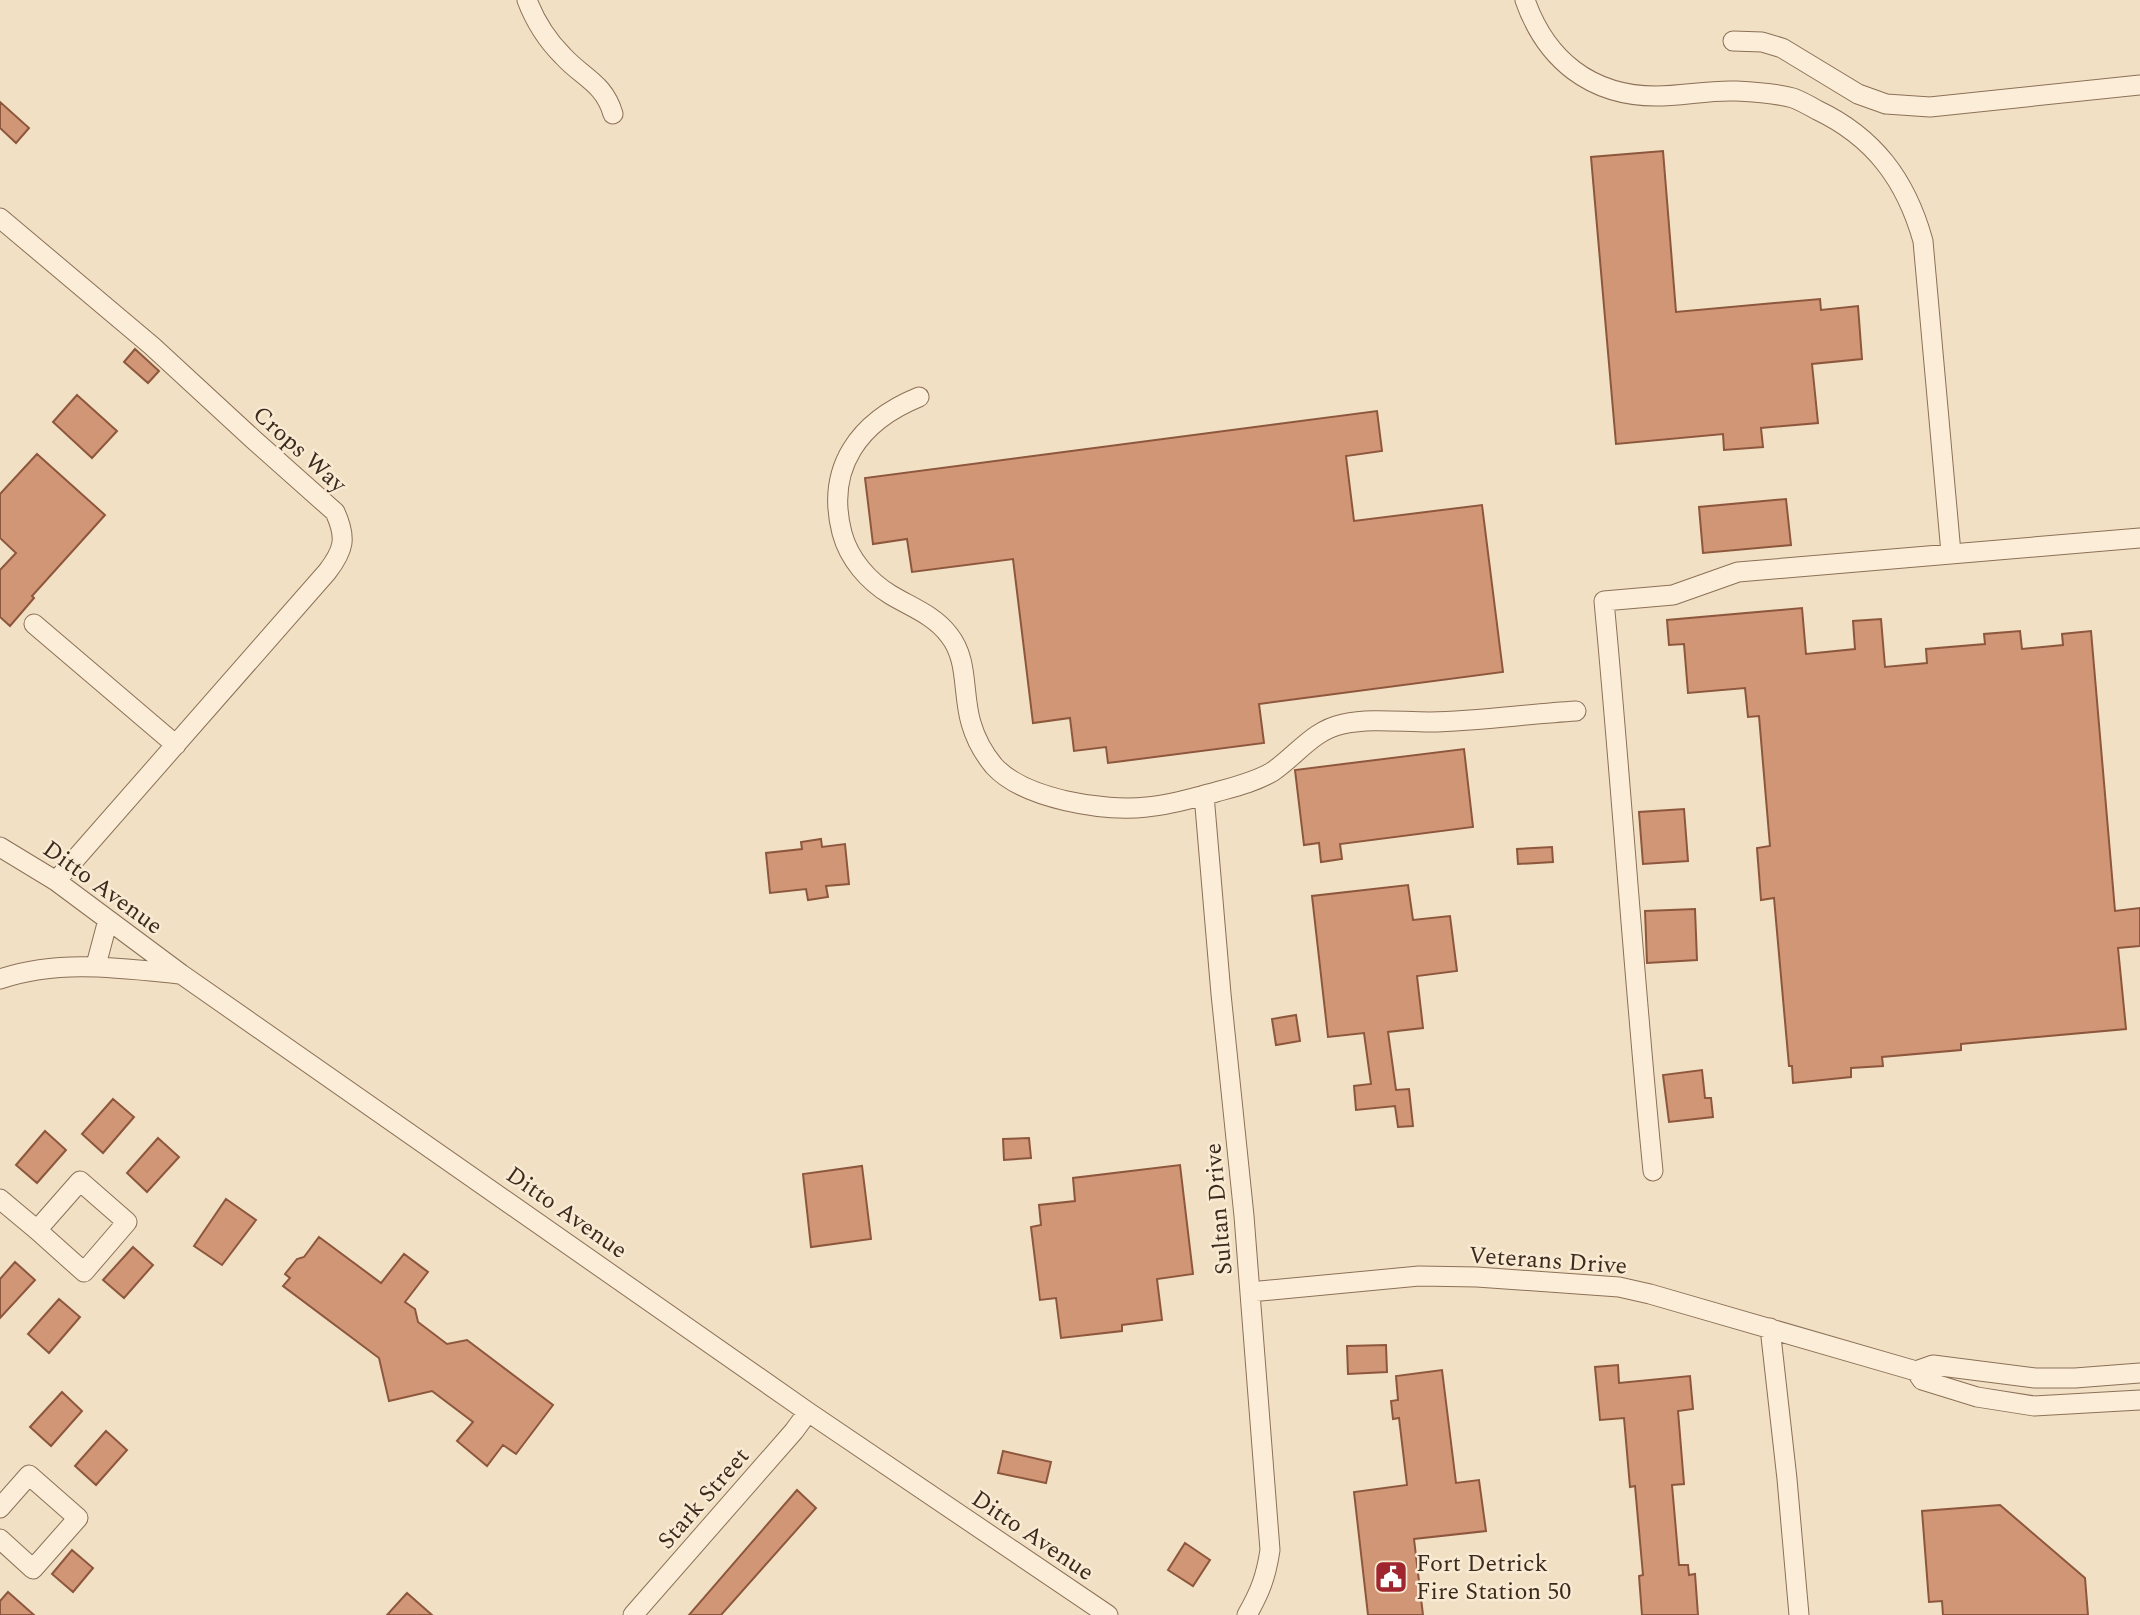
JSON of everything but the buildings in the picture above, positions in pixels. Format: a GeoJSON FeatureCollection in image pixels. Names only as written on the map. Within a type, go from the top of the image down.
{"type":"FeatureCollection","features":[{"type":"Feature","properties":{"kind":"street"},"geometry":{"type":"LineString","coordinates":[[527,0],[544,34],[564,58],[609,99],[614,114]]}},
{"type":"Feature","properties":{"kind":"street"},"geometry":{"type":"LineString","coordinates":[[1525,0],[1532,21],[1547,44],[1574,72],[1595,84],[1619,92],[1654,96],[1732,91],[1793,98],[1835,118],[1856,132],[1885,162],[1906,194],[1917,218],[1923,241],[1951,553]]}},
{"type":"Feature","properties":{"kind":"street"},"geometry":{"type":"LineString","coordinates":[[1733,41],[1762,42],[1782,48],[1858,94],[1886,104],[1930,107],[2140,85]]}},
{"type":"Feature","properties":{"kind":"street","name":"Crops Way"},"geometry":{"type":"LineString","coordinates":[[0,218],[152,346],[335,512],[344,541],[337,559],[327,572],[56,881]]}},
{"type":"Feature","properties":{"kind":"street"},"geometry":{"type":"LineString","coordinates":[[919,397],[897,406],[877,419],[863,432],[850,452],[841,475],[837,498],[844,541],[851,556],[877,586],[930,617],[949,635],[962,657],[971,723],[980,745],[995,766],[1033,791],[1072,803],[1145,808],[1183,801],[1246,783],[1272,772],[1320,733],[1341,724],[1375,720],[1430,722],[1576,711]]}},
{"type":"Feature","properties":{"kind":"street"},"geometry":{"type":"LineString","coordinates":[[1653,1171],[1604,601],[1673,595],[1738,572],[2140,538]]}},
{"type":"Feature","properties":{"kind":"street"},"geometry":{"type":"LineString","coordinates":[[34,624],[176,745]]}},
{"type":"Feature","properties":{"kind":"street","name":"Sultan Drive"},"geometry":{"type":"LineString","coordinates":[[1204,795],[1250,1292],[1269,1550],[1266,1574],[1247,1615]]}},
{"type":"Feature","properties":{"kind":"street","name":"Ditto Avenue"},"geometry":{"type":"LineString","coordinates":[[0,847],[56,881],[181,974],[808,1412],[1108,1615]]}},
{"type":"Feature","properties":{"kind":"street"},"geometry":{"type":"LineString","coordinates":[[96,965],[108,920]]}},
{"type":"Feature","properties":{"kind":"street"},"geometry":{"type":"LineString","coordinates":[[0,979],[33,971],[96,965],[181,974]]}},
{"type":"Feature","properties":{"kind":"street"},"geometry":{"type":"LineString","coordinates":[[0,1199],[84,1272],[127,1222],[80,1181],[37,1230]]}},
{"type":"Feature","properties":{"kind":"street","name":"Veterans Drive"},"geometry":{"type":"LineString","coordinates":[[1250,1292],[1419,1276],[1478,1277],[1608,1286],[1650,1294],[1916,1371],[1933,1365],[2035,1378],[2140,1373]]}},
{"type":"Feature","properties":{"kind":"street"},"geometry":{"type":"LineString","coordinates":[[1770,1328],[1799,1615]]}},
{"type":"Feature","properties":{"kind":"street","name":"Veterans Drive"},"geometry":{"type":"LineString","coordinates":[[1916,1371],[1922,1380],[1977,1397],[2034,1406],[2140,1400]]}},
{"type":"Feature","properties":{"kind":"street","name":"Stark Street"},"geometry":{"type":"LineString","coordinates":[[633,1615],[808,1412]]}},
{"type":"Feature","properties":{"kind":"street"},"geometry":{"type":"LineString","coordinates":[[0,1508],[29,1475],[78,1518],[33,1569],[0,1539]]}},
{"type":"Feature","properties":{"kind":"place","name":"Fort Detrick Fire Station 50"},"geometry":{"type":"Point","coordinates":[1391,1577]}}]}
